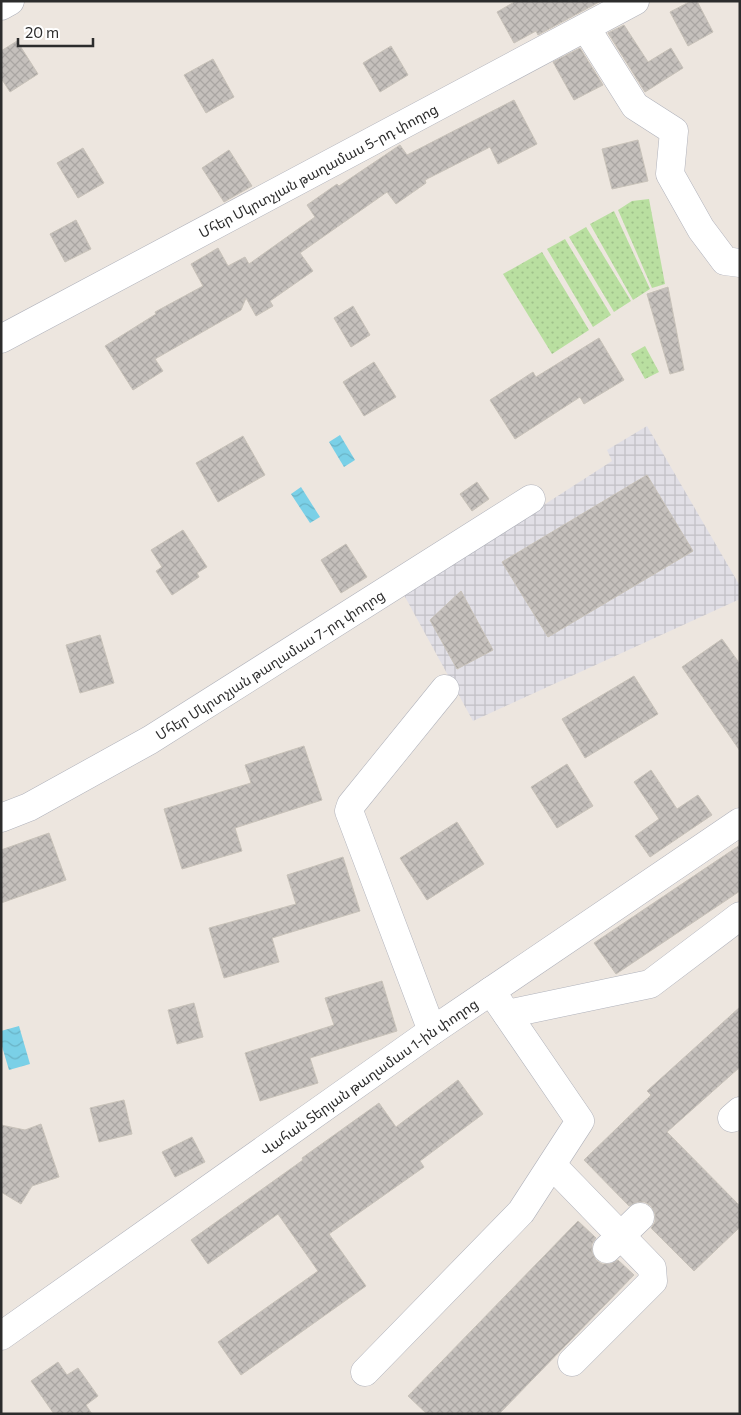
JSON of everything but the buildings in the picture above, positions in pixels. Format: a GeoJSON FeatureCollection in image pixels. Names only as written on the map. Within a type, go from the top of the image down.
{"type":"FeatureCollection","features":[{"type":"Feature","properties":{"kind":"street"},"geometry":{"type":"LineString","coordinates":[[1,6],[10,1]]}},
{"type":"Feature","properties":{"kind":"street","name":"Մհեր Մկրտչյան թաղամաս 5-րդ փողոց"},"geometry":{"type":"LineString","coordinates":[[1,339],[634,1]]}},
{"type":"Feature","properties":{"kind":"street"},"geometry":{"type":"LineString","coordinates":[[586,28],[635,106],[674,131],[670,174],[701,229],[725,261],[740,263]]}},
{"type":"Feature","properties":{"kind":"street","name":"Մհեր Մկրտչյան թաղամաս 7-րդ փողոց"},"geometry":{"type":"LineString","coordinates":[[1,818],[29,807],[150,740],[531,499]]}},
{"type":"Feature","properties":{"kind":"street"},"geometry":{"type":"LineString","coordinates":[[432,1031],[348,811],[445,689]]}},
{"type":"Feature","properties":{"kind":"street","name":"Վահան Տերյան թաղամաս 1-ին փողոց"},"geometry":{"type":"LineString","coordinates":[[1,1336],[432,1031],[740,822]]}},
{"type":"Feature","properties":{"kind":"street"},"geometry":{"type":"LineString","coordinates":[[507,1014],[650,984],[740,916]]}},
{"type":"Feature","properties":{"kind":"street"},"geometry":{"type":"LineString","coordinates":[[365,1372],[521,1212],[580,1121],[491,991]]}},
{"type":"Feature","properties":{"kind":"street"},"geometry":{"type":"LineString","coordinates":[[552,1165],[613,1242],[652,1268],[653,1281],[572,1362]]}},
{"type":"Feature","properties":{"kind":"street"},"geometry":{"type":"LineString","coordinates":[[613,1242],[640,1217]]}},
{"type":"Feature","properties":{"kind":"shaded area"},"geometry":{"type":"Polygon","coordinates":[[[647,426],[740,586],[740,599],[473,721],[404,595],[612,461],[607,450],[647,426]]]}},
{"type":"Feature","properties":{"kind":"green space"},"geometry":{"type":"Polygon","coordinates":[[[649,199],[665,284],[652,288],[618,210],[632,201],[649,199]]]}},
{"type":"Feature","properties":{"kind":"green space"},"geometry":{"type":"Polygon","coordinates":[[[614,211],[650,289],[633,300],[590,224],[614,211]]]}},
{"type":"Feature","properties":{"kind":"green space"},"geometry":{"type":"Polygon","coordinates":[[[586,227],[631,301],[614,312],[569,237],[586,227]]]}},
{"type":"Feature","properties":{"kind":"green space"},"geometry":{"type":"Polygon","coordinates":[[[565,239],[611,315],[593,327],[547,249],[565,239]]]}},
{"type":"Feature","properties":{"kind":"green space"},"geometry":{"type":"Polygon","coordinates":[[[542,252],[589,330],[552,354],[503,274],[542,252]]]}},
{"type":"Feature","properties":{"kind":"green space"},"geometry":{"type":"Polygon","coordinates":[[[645,346],[659,372],[645,379],[631,354],[645,346]]]}},
{"type":"Feature","properties":{"kind":"water"},"geometry":{"type":"Polygon","coordinates":[[[340,435],[355,460],[344,467],[329,442],[340,435]]]}},
{"type":"Feature","properties":{"kind":"water"},"geometry":{"type":"Polygon","coordinates":[[[301,487],[320,517],[310,523],[291,494],[301,487]]]}},
{"type":"Feature","properties":{"kind":"water"},"geometry":{"type":"Polygon","coordinates":[[[19,1026],[30,1064],[9,1070],[1,1043],[1,1031],[19,1026]]]}}]}
